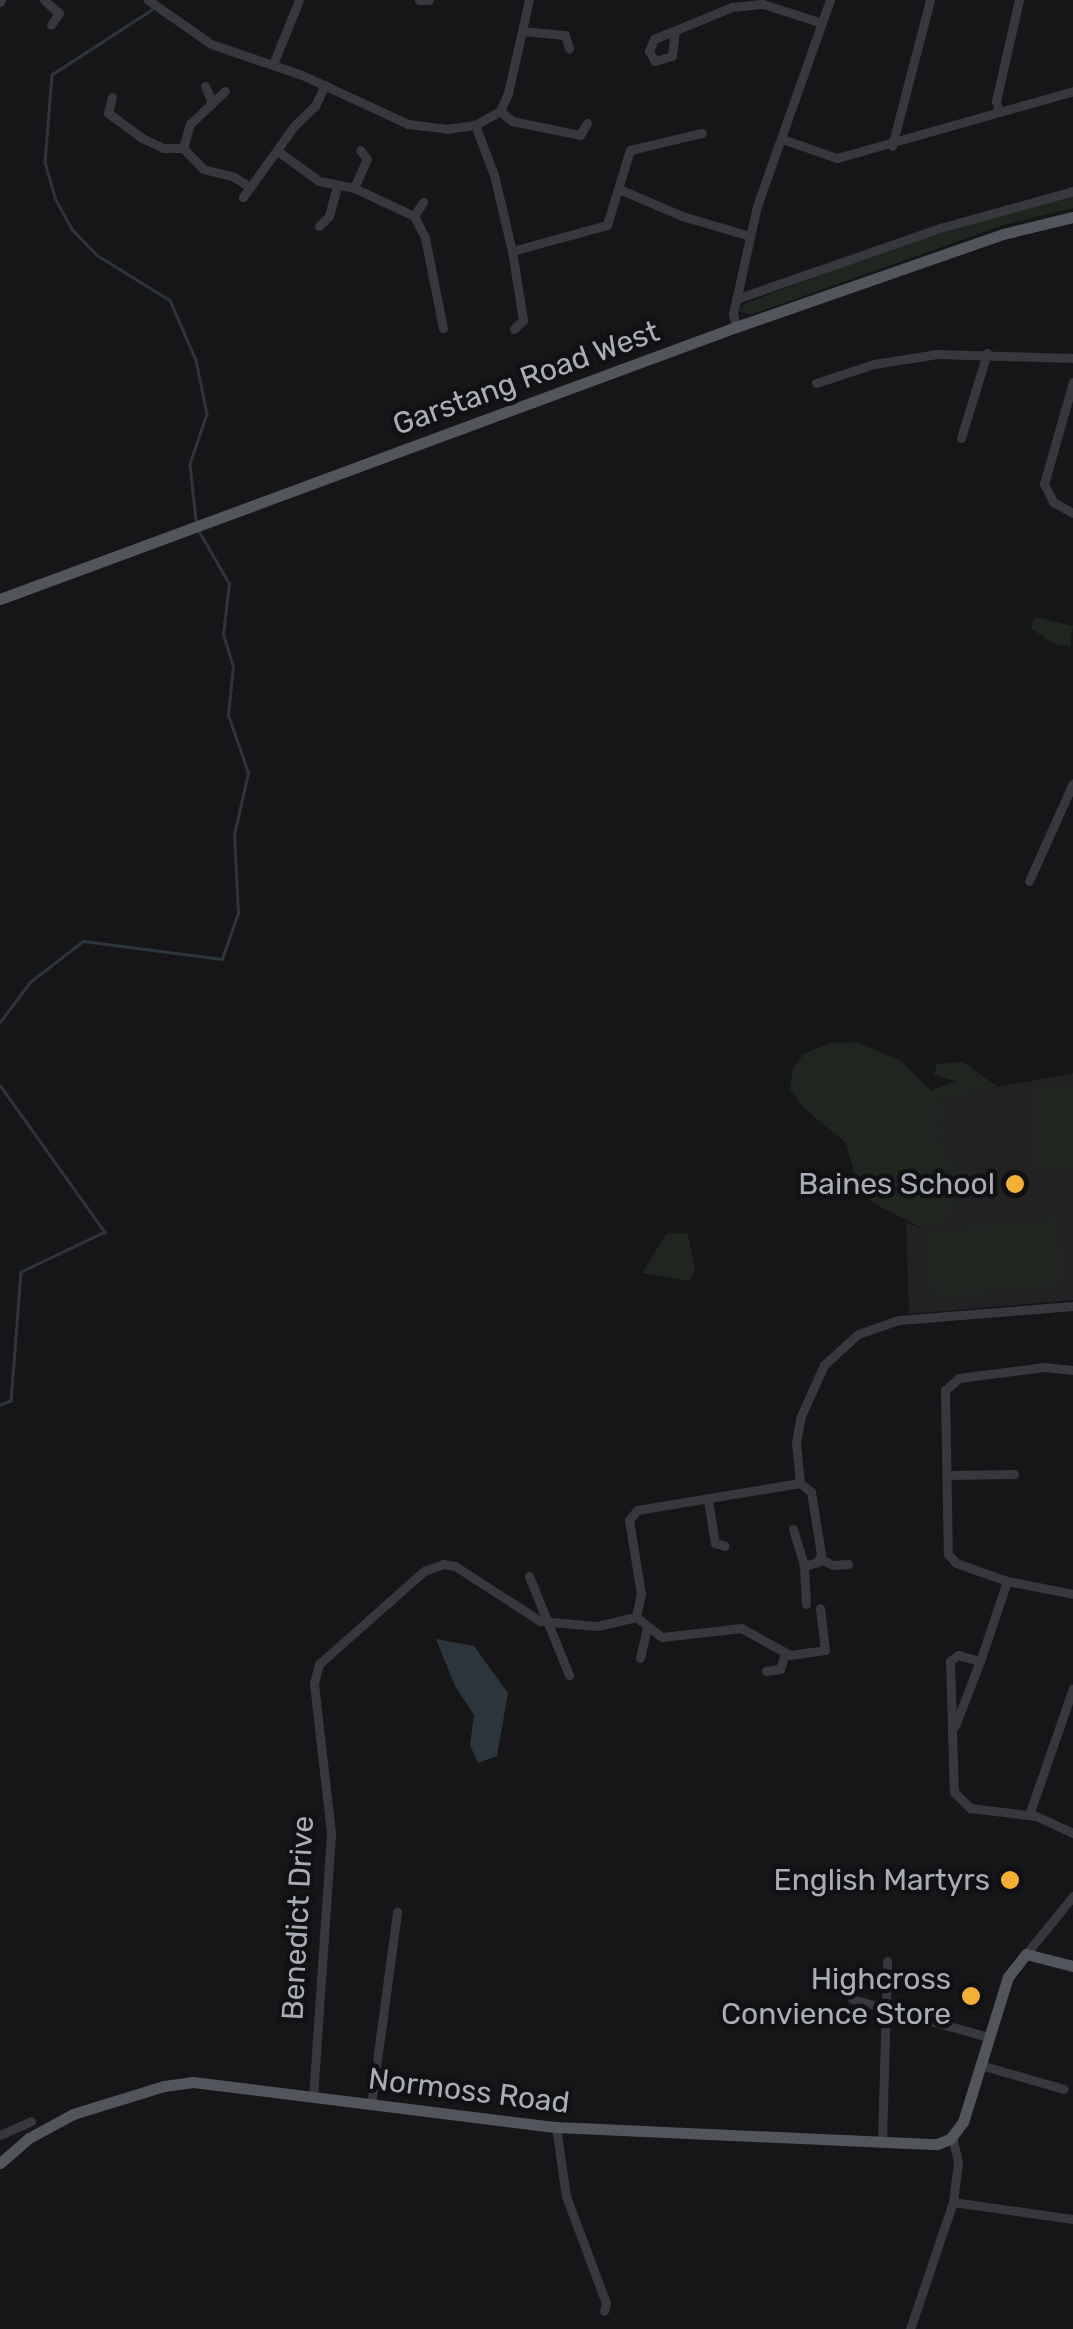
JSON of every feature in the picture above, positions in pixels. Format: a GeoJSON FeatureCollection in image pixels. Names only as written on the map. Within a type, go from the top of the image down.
{"type":"FeatureCollection","features":[{"type":"Feature","properties":{"kind":"main road","name":"Garstang Road West"},"geometry":{"type":"LineString","coordinates":[[0,599],[736,327],[1003,234],[1073,217]]}},
{"type":"Feature","properties":{"kind":"main road"},"geometry":{"type":"LineString","coordinates":[[952,2137],[964,2122],[1004,1985],[1026,1954],[1073,1966]]}},
{"type":"Feature","properties":{"kind":"main road","name":"Normoss Road"},"geometry":{"type":"LineString","coordinates":[[0,2163],[29,2138],[73,2114],[176,2083],[213,2082],[556,2127],[882,2144],[929,2145],[952,2137]]}},
{"type":"Feature","properties":{"kind":"street"},"geometry":{"type":"LineString","coordinates":[[44,0],[65,11],[51,25]]}},
{"type":"Feature","properties":{"kind":"street"},"geometry":{"type":"LineString","coordinates":[[273,64],[299,0]]}},
{"type":"Feature","properties":{"kind":"street"},"geometry":{"type":"LineString","coordinates":[[419,0],[429,0]]}},
{"type":"Feature","properties":{"kind":"street"},"geometry":{"type":"LineString","coordinates":[[154,5],[212,44],[325,85],[408,124],[446,129],[475,125],[500,111],[529,0]]}},
{"type":"Feature","properties":{"kind":"street"},"geometry":{"type":"LineString","coordinates":[[736,327],[736,299],[750,236],[830,0]]}},
{"type":"Feature","properties":{"kind":"street"},"geometry":{"type":"LineString","coordinates":[[892,146],[930,0]]}},
{"type":"Feature","properties":{"kind":"street"},"geometry":{"type":"LineString","coordinates":[[998,112],[996,101],[1020,0]]}},
{"type":"Feature","properties":{"kind":"street"},"geometry":{"type":"LineString","coordinates":[[675,31],[747,4],[763,4],[822,23]]}},
{"type":"Feature","properties":{"kind":"street"},"geometry":{"type":"LineString","coordinates":[[522,31],[565,35],[570,48]]}},
{"type":"Feature","properties":{"kind":"street"},"geometry":{"type":"LineString","coordinates":[[243,197],[294,126],[315,106],[325,85]]}},
{"type":"Feature","properties":{"kind":"street"},"geometry":{"type":"LineString","coordinates":[[205,86],[211,100]]}},
{"type":"Feature","properties":{"kind":"street"},"geometry":{"type":"LineString","coordinates":[[183,148],[190,124],[211,100],[225,91]]}},
{"type":"Feature","properties":{"kind":"street"},"geometry":{"type":"LineString","coordinates":[[782,139],[837,158],[892,146],[1073,91]]}},
{"type":"Feature","properties":{"kind":"street"},"geometry":{"type":"LineString","coordinates":[[112,97],[103,114],[154,144],[183,148],[202,169],[234,177],[250,187]]}},
{"type":"Feature","properties":{"kind":"street"},"geometry":{"type":"LineString","coordinates":[[500,111],[512,121],[580,135],[587,123]]}},
{"type":"Feature","properties":{"kind":"street"},"geometry":{"type":"LineString","coordinates":[[475,125],[494,175],[523,320]]}},
{"type":"Feature","properties":{"kind":"street"},"geometry":{"type":"LineString","coordinates":[[512,250],[607,225],[630,150],[702,133]]}},
{"type":"Feature","properties":{"kind":"street"},"geometry":{"type":"LineString","coordinates":[[279,152],[319,181],[354,188],[414,216],[426,238],[443,328]]}},
{"type":"Feature","properties":{"kind":"street"},"geometry":{"type":"LineString","coordinates":[[354,188],[363,155],[378,156]]}},
{"type":"Feature","properties":{"kind":"street"},"geometry":{"type":"LineString","coordinates":[[319,226],[329,216],[337,187]]}},
{"type":"Feature","properties":{"kind":"street"},"geometry":{"type":"LineString","coordinates":[[619,189],[682,216],[750,236]]}},
{"type":"Feature","properties":{"kind":"street"},"geometry":{"type":"LineString","coordinates":[[736,299],[940,228],[1073,191]]}},
{"type":"Feature","properties":{"kind":"street"},"geometry":{"type":"LineString","coordinates":[[414,216],[423,202]]}},
{"type":"Feature","properties":{"kind":"street"},"geometry":{"type":"LineString","coordinates":[[329,216],[338,227]]}},
{"type":"Feature","properties":{"kind":"street"},"geometry":{"type":"LineString","coordinates":[[420,267],[432,268]]}},
{"type":"Feature","properties":{"kind":"street"},"geometry":{"type":"LineString","coordinates":[[514,330],[523,320],[534,318]]}},
{"type":"Feature","properties":{"kind":"street"},"geometry":{"type":"LineString","coordinates":[[816,383],[904,358],[986,354],[1073,358]]}},
{"type":"Feature","properties":{"kind":"street"},"geometry":{"type":"LineString","coordinates":[[961,438],[986,354]]}},
{"type":"Feature","properties":{"kind":"street"},"geometry":{"type":"LineString","coordinates":[[1073,382],[1044,484],[1053,502],[1073,513]]}},
{"type":"Feature","properties":{"kind":"street"},"geometry":{"type":"LineString","coordinates":[[1029,881],[1055,817],[1069,810],[1073,783]]}},
{"type":"Feature","properties":{"kind":"street"},"geometry":{"type":"LineString","coordinates":[[800,1484],[796,1443],[801,1416],[829,1359],[871,1328],[899,1320],[1073,1306]]}},
{"type":"Feature","properties":{"kind":"street"},"geometry":{"type":"LineString","coordinates":[[1073,1370],[1044,1368],[954,1380],[946,1390],[948,1554],[956,1563],[1007,1581],[1073,1594]]}},
{"type":"Feature","properties":{"kind":"street"},"geometry":{"type":"LineString","coordinates":[[791,1410],[801,1416]]}},
{"type":"Feature","properties":{"kind":"street"},"geometry":{"type":"LineString","coordinates":[[946,1475],[1014,1474]]}},
{"type":"Feature","properties":{"kind":"street"},"geometry":{"type":"LineString","coordinates":[[820,1559],[811,1492],[800,1484],[637,1510],[631,1516],[641,1598],[636,1617],[647,1628],[667,1637],[741,1628],[785,1654],[825,1650]]}},
{"type":"Feature","properties":{"kind":"street"},"geometry":{"type":"LineString","coordinates":[[708,1500],[715,1546]]}},
{"type":"Feature","properties":{"kind":"street"},"geometry":{"type":"LineString","coordinates":[[793,1529],[804,1566],[806,1604]]}},
{"type":"Feature","properties":{"kind":"street"},"geometry":{"type":"LineString","coordinates":[[804,1566],[820,1559],[833,1565],[848,1564]]}},
{"type":"Feature","properties":{"kind":"street","name":"Benedict Drive"},"geometry":{"type":"LineString","coordinates":[[313,2098],[332,1834],[314,1682],[319,1664],[424,1570],[443,1564],[455,1566],[534,1618],[597,1626],[636,1617]]}},
{"type":"Feature","properties":{"kind":"street"},"geometry":{"type":"LineString","coordinates":[[530,1576],[569,1675]]}},
{"type":"Feature","properties":{"kind":"street"},"geometry":{"type":"LineString","coordinates":[[954,1728],[1007,1581]]}},
{"type":"Feature","properties":{"kind":"street"},"geometry":{"type":"LineString","coordinates":[[820,1608],[827,1662]]}},
{"type":"Feature","properties":{"kind":"street"},"geometry":{"type":"LineString","coordinates":[[640,1658],[647,1628]]}},
{"type":"Feature","properties":{"kind":"street"},"geometry":{"type":"LineString","coordinates":[[766,1671],[780,1669],[785,1654]]}},
{"type":"Feature","properties":{"kind":"street"},"geometry":{"type":"LineString","coordinates":[[980,1661],[958,1655],[950,1661],[954,1792],[970,1808],[1029,1815],[1073,1833]]}},
{"type":"Feature","properties":{"kind":"street"},"geometry":{"type":"LineString","coordinates":[[1029,1815],[1073,1688]]}},
{"type":"Feature","properties":{"kind":"street"},"geometry":{"type":"LineString","coordinates":[[1026,1954],[1073,1896]]}},
{"type":"Feature","properties":{"kind":"street"},"geometry":{"type":"LineString","coordinates":[[371,2105],[396,1912]]}},
{"type":"Feature","properties":{"kind":"street"},"geometry":{"type":"LineString","coordinates":[[882,2144],[887,1961]]}},
{"type":"Feature","properties":{"kind":"street"},"geometry":{"type":"LineString","coordinates":[[852,1999],[988,2037]]}},
{"type":"Feature","properties":{"kind":"street"},"geometry":{"type":"LineString","coordinates":[[980,2065],[1064,2089]]}},
{"type":"Feature","properties":{"kind":"street"},"geometry":{"type":"LineString","coordinates":[[0,2134],[32,2121]]}},
{"type":"Feature","properties":{"kind":"street"},"geometry":{"type":"LineString","coordinates":[[556,2127],[566,2196],[606,2303],[604,2311]]}},
{"type":"Feature","properties":{"kind":"street"},"geometry":{"type":"LineString","coordinates":[[910,2329],[953,2202],[958,2162],[952,2137]]}},
{"type":"Feature","properties":{"kind":"street"},"geometry":{"type":"LineString","coordinates":[[953,2202],[1073,2218]]}},
{"type":"Feature","properties":{"kind":"shaded area"},"geometry":{"type":"Polygon","coordinates":[[[1073,195],[1073,208],[1004,225],[750,315],[739,311],[743,304],[898,246],[1073,195]]]}},
{"type":"Feature","properties":{"kind":"shaded area"},"geometry":{"type":"Polygon","coordinates":[[[1035,617],[1073,626],[1070,647],[1052,643],[1031,628],[1035,617]]]}},
{"type":"Feature","properties":{"kind":"shaded area"},"geometry":{"type":"Polygon","coordinates":[[[857,1042],[901,1061],[931,1091],[956,1081],[934,1075],[937,1064],[963,1062],[998,1087],[940,1098],[939,1141],[957,1173],[957,1196],[945,1219],[924,1229],[873,1203],[858,1187],[846,1143],[805,1109],[790,1089],[793,1067],[804,1054],[829,1043],[857,1042]]]}},
{"type":"Feature","properties":{"kind":"shaded area","name":"Baines School"},"geometry":{"type":"Polygon","coordinates":[[[1073,1073],[1073,1300],[909,1314],[906,1223],[924,1229],[956,1173],[939,1141],[939,1098],[1073,1073]]]}},
{"type":"Feature","properties":{"kind":"shaded area"},"geometry":{"type":"Polygon","coordinates":[[[1034,1087],[1073,1087],[1073,1167],[1034,1167],[1034,1087]]]}},
{"type":"Feature","properties":{"kind":"shaded area"},"geometry":{"type":"Polygon","coordinates":[[[1056,1219],[1063,1284],[934,1297],[927,1233],[1056,1219]]]}},
{"type":"Feature","properties":{"kind":"shaded area"},"geometry":{"type":"Polygon","coordinates":[[[667,1233],[688,1234],[695,1270],[690,1281],[642,1273],[667,1233]]]}},
{"type":"Feature","properties":{"kind":"shaded area"},"geometry":{"type":"Polygon","coordinates":[[[436,1639],[474,1646],[508,1693],[497,1756],[478,1763],[470,1745],[474,1715],[455,1686],[436,1639]]]}},
{"type":"Feature","properties":{"kind":"waterway"},"geometry":{"type":"LineString","coordinates":[[152,10],[52,75],[45,162],[55,198],[73,230],[97,255],[170,300],[196,360],[207,414],[190,464],[196,520]]}},
{"type":"Feature","properties":{"kind":"waterway"},"geometry":{"type":"LineString","coordinates":[[0,1022],[30,982],[83,941],[222,959],[238,913],[234,835],[248,773],[228,715],[233,667],[223,634],[229,584],[199,532]]}},
{"type":"Feature","properties":{"kind":"waterway"},"geometry":{"type":"LineString","coordinates":[[0,1085],[105,1232],[21,1272],[11,1401],[0,1405]]}},
{"type":"Feature","properties":{"kind":"place","name":"Baines School"},"geometry":{"type":"Point","coordinates":[1015,1184]}},
{"type":"Feature","properties":{"kind":"place","name":"English Martyrs"},"geometry":{"type":"Point","coordinates":[1010,1880]}},
{"type":"Feature","properties":{"kind":"place","name":"Highcross Convience Store"},"geometry":{"type":"Point","coordinates":[971,1996]}}]}
